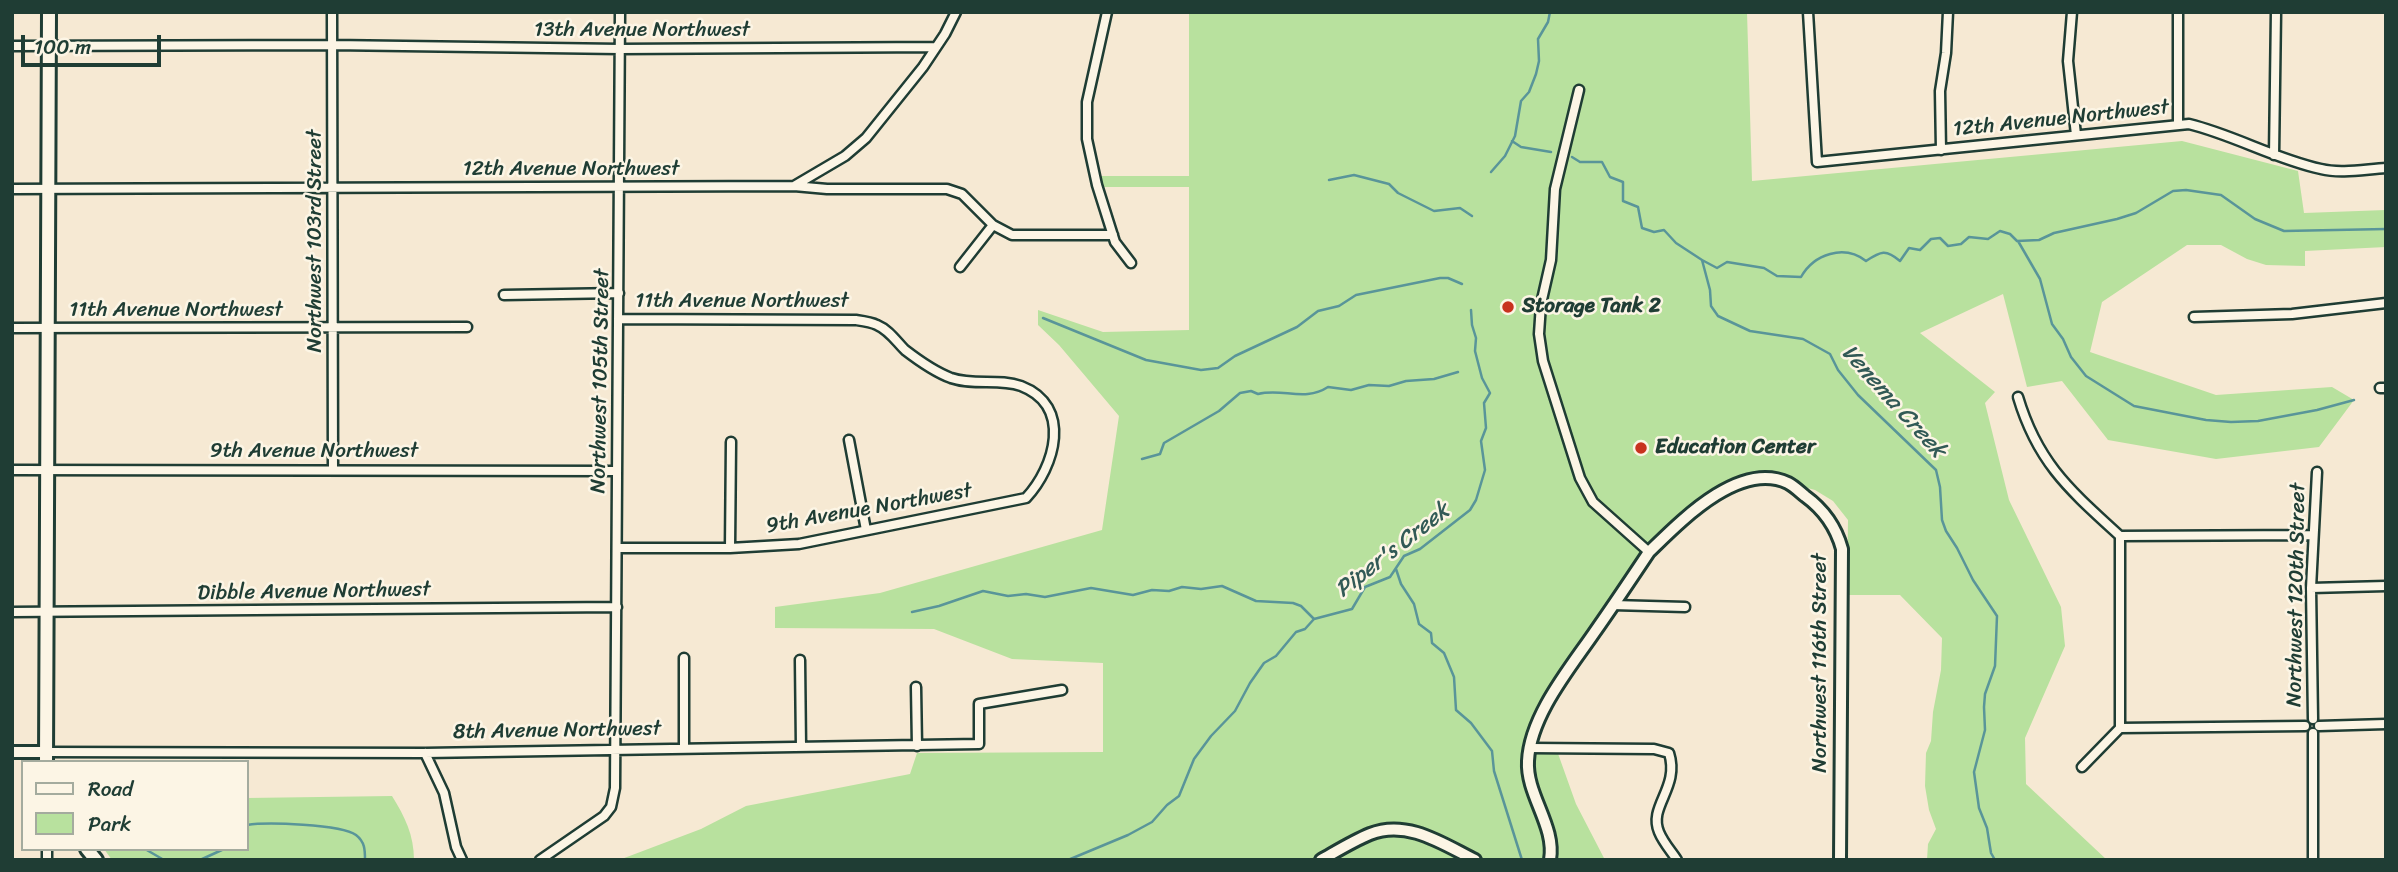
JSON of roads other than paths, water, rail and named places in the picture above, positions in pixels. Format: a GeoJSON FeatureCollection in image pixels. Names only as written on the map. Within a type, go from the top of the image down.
{"type":"FeatureCollection","features":[{"type":"Feature","properties":{"kind":"main road"},"geometry":{"type":"LineString","coordinates":[[46,757],[49,12]]}},
{"type":"Feature","properties":{"kind":"street","name":"Northwest 103rd Street"},"geometry":{"type":"LineString","coordinates":[[332,12],[333,470]]}},
{"type":"Feature","properties":{"kind":"street","name":"Northwest 105th Street"},"geometry":{"type":"LineString","coordinates":[[540,860],[595,824],[608,812],[615,788],[620,12]]}},
{"type":"Feature","properties":{"kind":"street"},"geometry":{"type":"LineString","coordinates":[[794,186],[857,147],[936,47],[956,12]]}},
{"type":"Feature","properties":{"kind":"street"},"geometry":{"type":"LineString","coordinates":[[1107,12],[1090,86],[1086,120],[1094,173],[1115,242],[1131,263]]}},
{"type":"Feature","properties":{"kind":"street","name":"12th Avenue Northwest"},"geometry":{"type":"LineString","coordinates":[[1808,12],[1817,162],[2178,124],[2212,130],[2274,155],[2324,170],[2386,168]]}},
{"type":"Feature","properties":{"kind":"street"},"geometry":{"type":"LineString","coordinates":[[1941,150],[1940,91],[1946,53],[1948,12]]}},
{"type":"Feature","properties":{"kind":"street"},"geometry":{"type":"LineString","coordinates":[[2072,12],[2068,61],[2076,135]]}},
{"type":"Feature","properties":{"kind":"street"},"geometry":{"type":"LineString","coordinates":[[2178,12],[2178,124]]}},
{"type":"Feature","properties":{"kind":"street"},"geometry":{"type":"LineString","coordinates":[[2274,155],[2276,12]]}},
{"type":"Feature","properties":{"kind":"street","name":"13th Avenue Northwest"},"geometry":{"type":"LineString","coordinates":[[12,46],[332,45],[620,49],[936,47]]}},
{"type":"Feature","properties":{"kind":"street"},"geometry":{"type":"LineString","coordinates":[[1579,90],[1555,189],[1551,260],[1541,304],[1539,334],[1543,361],[1580,478],[1593,502],[1649,552]]}},
{"type":"Feature","properties":{"kind":"street","name":"12th Avenue Northwest"},"geometry":{"type":"LineString","coordinates":[[12,189],[794,186],[828,189],[947,189],[962,194],[993,225],[1005,232],[1020,236],[1113,235]]}},
{"type":"Feature","properties":{"kind":"street"},"geometry":{"type":"LineString","coordinates":[[960,267],[993,225]]}},
{"type":"Feature","properties":{"kind":"street","name":"11th Avenue Northwest"},"geometry":{"type":"LineString","coordinates":[[504,295],[619,293]]}},
{"type":"Feature","properties":{"kind":"street"},"geometry":{"type":"LineString","coordinates":[[2194,317],[2292,314],[2386,303]]}},
{"type":"Feature","properties":{"kind":"street","name":"11th Avenue Northwest"},"geometry":{"type":"LineString","coordinates":[[619,319],[856,320],[876,324],[890,333],[904,349],[952,378],[977,382],[1007,382],[1022,386],[1037,395],[1048,409],[1055,427],[1053,448]]}},
{"type":"Feature","properties":{"kind":"street","name":"11th Avenue Northwest"},"geometry":{"type":"LineString","coordinates":[[12,328],[467,327]]}},
{"type":"Feature","properties":{"kind":"street"},"geometry":{"type":"LineString","coordinates":[[2018,397],[2040,451],[2065,485],[2120,536],[2312,535]]}},
{"type":"Feature","properties":{"kind":"street"},"geometry":{"type":"LineString","coordinates":[[849,440],[866,530]]}},
{"type":"Feature","properties":{"kind":"street"},"geometry":{"type":"LineString","coordinates":[[730,548],[731,442]]}},
{"type":"Feature","properties":{"kind":"street","name":"9th Avenue Northwest"},"geometry":{"type":"LineString","coordinates":[[618,548],[730,548],[799,544],[1026,498],[1046,470],[1053,448]]}},
{"type":"Feature","properties":{"kind":"street","name":"9th Avenue Northwest"},"geometry":{"type":"LineString","coordinates":[[12,470],[617,471]]}},
{"type":"Feature","properties":{"kind":"street","name":"Northwest 120th Street"},"geometry":{"type":"LineString","coordinates":[[2313,860],[2315,726],[2311,588],[2317,471]]}},
{"type":"Feature","properties":{"kind":"street","name":"Northwest 116th Street"},"geometry":{"type":"LineString","coordinates":[[1530,748],[1539,722],[1557,687],[1649,552],[1723,490],[1747,480],[1765,479],[1788,483],[1818,506],[1829,521],[1839,541],[1843,558],[1840,860]]}},
{"type":"Feature","properties":{"kind":"street"},"geometry":{"type":"LineString","coordinates":[[2082,767],[2120,728],[2120,536]]}},
{"type":"Feature","properties":{"kind":"street"},"geometry":{"type":"LineString","coordinates":[[2311,588],[2386,586]]}},
{"type":"Feature","properties":{"kind":"street"},"geometry":{"type":"LineString","coordinates":[[1613,606],[1685,607]]}},
{"type":"Feature","properties":{"kind":"street","name":"Dibble Avenue Northwest"},"geometry":{"type":"LineString","coordinates":[[12,612],[617,607]]}},
{"type":"Feature","properties":{"kind":"street"},"geometry":{"type":"LineString","coordinates":[[684,658],[684,749]]}},
{"type":"Feature","properties":{"kind":"street"},"geometry":{"type":"LineString","coordinates":[[800,660],[801,747]]}},
{"type":"Feature","properties":{"kind":"street"},"geometry":{"type":"LineString","coordinates":[[916,687],[918,746]]}},
{"type":"Feature","properties":{"kind":"street","name":"8th Avenue Northwest"},"geometry":{"type":"LineString","coordinates":[[12,752],[46,757],[979,744],[979,704],[1062,690]]}},
{"type":"Feature","properties":{"kind":"street"},"geometry":{"type":"LineString","coordinates":[[2120,728],[2305,726],[2308,732],[2315,726],[2386,724]]}},
{"type":"Feature","properties":{"kind":"street"},"geometry":{"type":"LineString","coordinates":[[1550,860],[1550,840],[1530,782],[1530,748],[1654,749],[1669,753],[1672,776],[1656,821],[1663,841],[1677,860]]}},
{"type":"Feature","properties":{"kind":"street"},"geometry":{"type":"LineString","coordinates":[[425,752],[444,793],[456,847],[462,860]]}},
{"type":"Feature","properties":{"kind":"street"},"geometry":{"type":"LineString","coordinates":[[1321,860],[1371,834],[1392,829],[1403,829],[1427,836],[1475,860]]}},
{"type":"Feature","properties":{"kind":"waterway","name":"Piper's Creek"},"geometry":{"type":"LineString","coordinates":[[1491,172],[1505,156],[1515,136],[1521,101],[1529,92],[1536,74],[1539,61],[1538,39],[1548,22],[1550,12]]}},
{"type":"Feature","properties":{"kind":"waterway","name":"Venema Creek"},"geometry":{"type":"LineString","coordinates":[[1512,141],[1521,147],[1551,152]]}},
{"type":"Feature","properties":{"kind":"waterway","name":"Venema Creek"},"geometry":{"type":"LineString","coordinates":[[1572,157],[1580,162],[1602,162],[1610,177],[1623,182],[1623,201],[1638,207],[1642,228],[1654,232],[1664,230],[1676,243],[1702,260],[1711,306],[1718,316],[1750,331],[1803,339],[1830,354],[1838,370],[1858,395],[1936,470],[1942,520],[1946,531],[1997,616],[1995,666],[1985,694],[1985,730],[1974,772],[1979,808],[1995,860]]}},
{"type":"Feature","properties":{"kind":"waterway"},"geometry":{"type":"LineString","coordinates":[[1329,180],[1354,175],[1389,184],[1398,193],[1434,211],[1460,208],[1472,216]]}},
{"type":"Feature","properties":{"kind":"waterway"},"geometry":{"type":"LineString","coordinates":[[1702,260],[1717,268],[1727,262],[1764,268],[1777,276],[1801,277],[1814,262],[1830,254],[1848,253],[1866,261],[1880,253],[1887,253],[1900,261],[1909,248],[1920,250],[1931,239],[1940,238],[1948,246],[1961,244],[1969,237],[1988,239],[2000,231],[2010,234],[2017,241],[2039,240],[2054,233],[2136,213],[2173,191],[2186,190],[2221,195],[2255,219],[2284,231],[2386,229]]}},
{"type":"Feature","properties":{"kind":"waterway"},"geometry":{"type":"LineString","coordinates":[[2018,241],[2040,279],[2052,324],[2071,357],[2086,376],[2134,406],[2231,422],[2258,421],[2354,400]]}},
{"type":"Feature","properties":{"kind":"waterway"},"geometry":{"type":"LineString","coordinates":[[1043,318],[1146,360],[1201,370],[1218,368],[1235,356],[1297,327],[1318,311],[1339,306],[1356,295],[1440,278],[1448,278],[1462,284]]}},
{"type":"Feature","properties":{"kind":"waterway","name":"Piper's Creek"},"geometry":{"type":"LineString","coordinates":[[1068,860],[1152,822],[1179,796],[1194,759],[1235,711],[1264,663],[1276,656],[1296,632],[1305,629],[1314,619],[1352,609],[1365,587],[1390,577],[1404,556],[1420,549],[1470,510],[1476,500],[1485,470],[1481,441],[1486,428],[1484,403],[1490,393],[1482,378],[1475,351],[1476,338],[1471,310]]}},
{"type":"Feature","properties":{"kind":"waterway"},"geometry":{"type":"LineString","coordinates":[[1142,459],[1160,454],[1164,443],[1219,411],[1240,393],[1251,391],[1258,394],[1311,394],[1328,387],[1351,390],[1369,385],[1389,386],[1458,372]]}},
{"type":"Feature","properties":{"kind":"waterway"},"geometry":{"type":"LineString","coordinates":[[1396,569],[1401,584],[1414,604],[1419,624],[1431,633],[1432,643],[1444,653],[1454,677],[1456,710],[1471,723],[1492,751],[1494,771],[1522,860]]}},
{"type":"Feature","properties":{"kind":"waterway"},"geometry":{"type":"LineString","coordinates":[[912,612],[983,591],[1008,596],[1026,594],[1045,597],[1091,588],[1133,595],[1152,590],[1222,586],[1256,601],[1293,603],[1301,606],[1314,619]]}},
{"type":"Feature","properties":{"kind":"waterway","name":"Piper's Creek"},"geometry":{"type":"LineString","coordinates":[[248,825],[303,825],[348,831],[361,840],[365,860]]}},
{"type":"Feature","properties":{"kind":"waterway","name":"Piper's Creek"},"geometry":{"type":"LineString","coordinates":[[148,851],[164,860]]}},
{"type":"Feature","properties":{"kind":"waterway","name":"Piper's Creek"},"geometry":{"type":"LineString","coordinates":[[200,860],[220,851]]}},
{"type":"Feature","properties":{"kind":"place","name":"Storage Tank 2"},"geometry":{"type":"Point","coordinates":[1508,307]}},
{"type":"Feature","properties":{"kind":"place","name":"Education Center"},"geometry":{"type":"Point","coordinates":[1641,448]}}]}
